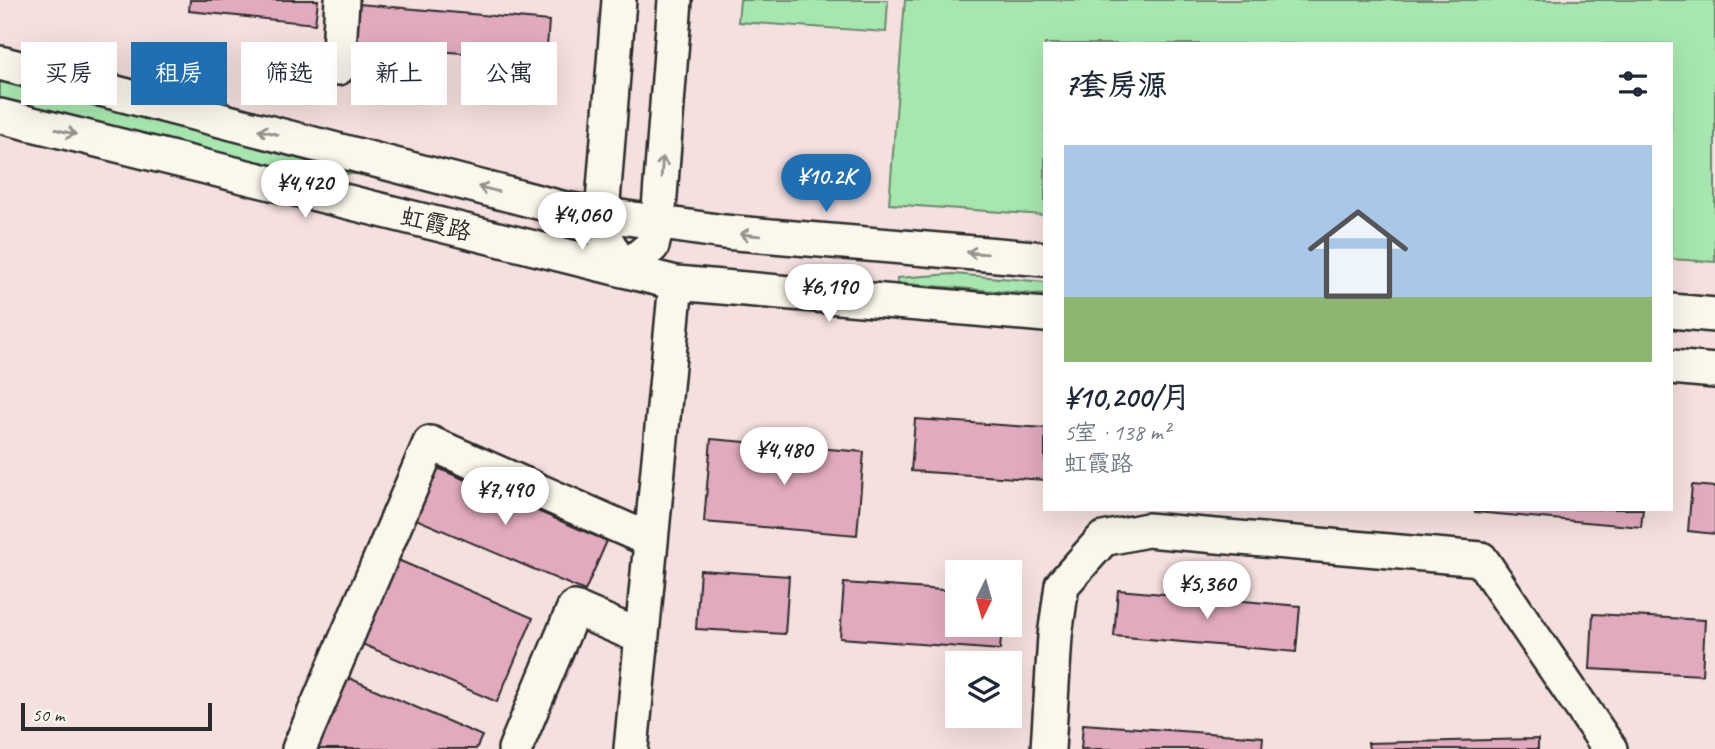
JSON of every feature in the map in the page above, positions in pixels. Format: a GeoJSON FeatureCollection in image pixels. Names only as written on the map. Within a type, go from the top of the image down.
{"type":"FeatureCollection","features":[{"type":"Feature","properties":{"kind":"street"},"geometry":{"type":"LineString","coordinates":[[338,68],[342,0]]}},
{"type":"Feature","properties":{"kind":"street"},"geometry":{"type":"LineString","coordinates":[[619,0],[602,214],[604,236],[623,270],[652,246],[658,222],[675,0]]}},
{"type":"Feature","properties":{"kind":"street","name":"虹霞路"},"geometry":{"type":"LineString","coordinates":[[0,63],[552,206],[724,232],[1043,259]]}},
{"type":"Feature","properties":{"kind":"street","name":"虹霞路"},"geometry":{"type":"LineString","coordinates":[[0,116],[676,283],[1043,315]]}},
{"type":"Feature","properties":{"kind":"street"},"geometry":{"type":"LineString","coordinates":[[631,749],[676,283]]}},
{"type":"Feature","properties":{"kind":"street"},"geometry":{"type":"LineString","coordinates":[[1673,311],[1715,315]]}},
{"type":"Feature","properties":{"kind":"street"},"geometry":{"type":"LineString","coordinates":[[1673,367],[1715,371]]}},
{"type":"Feature","properties":{"kind":"street"},"geometry":{"type":"LineString","coordinates":[[299,749],[430,443],[650,540]]}},
{"type":"Feature","properties":{"kind":"street"},"geometry":{"type":"LineString","coordinates":[[1048,749],[1055,636],[1062,586],[1103,539],[1147,530],[1481,559],[1610,749]]}},
{"type":"Feature","properties":{"kind":"street"},"geometry":{"type":"LineString","coordinates":[[515,749],[574,608],[641,637]]}},
{"type":"Feature","properties":{"kind":"green space"},"geometry":{"type":"Polygon","coordinates":[[[740,0],[888,0],[886,32],[738,22],[740,0]]]}},
{"type":"Feature","properties":{"kind":"green space"},"geometry":{"type":"Polygon","coordinates":[[[905,0],[1715,0],[1715,262],[1673,259],[1673,42],[1043,42],[1043,215],[889,204],[905,0]]]}},
{"type":"Feature","properties":{"kind":"green space"},"geometry":{"type":"Polygon","coordinates":[[[0,78],[21,83],[21,104],[0,99],[0,78]]]}},
{"type":"Feature","properties":{"kind":"green space"},"geometry":{"type":"Polygon","coordinates":[[[24,105],[109,105],[396,176],[290,171],[24,105]]]}},
{"type":"Feature","properties":{"kind":"green space"},"geometry":{"type":"Polygon","coordinates":[[[953,274],[1043,282],[1043,295],[897,283],[897,278],[953,274]]]}},
{"type":"Feature","properties":{"kind":"building"},"geometry":{"type":"Polygon","coordinates":[[[190,0],[318,0],[315,24],[189,11],[190,0]]]}},
{"type":"Feature","properties":{"kind":"building"},"geometry":{"type":"Polygon","coordinates":[[[359,4],[549,21],[547,42],[461,42],[461,53],[447,52],[447,42],[355,42],[359,4]]]}},
{"type":"Feature","properties":{"kind":"building"},"geometry":{"type":"Polygon","coordinates":[[[915,419],[1043,428],[1043,480],[911,471],[915,419]]]}},
{"type":"Feature","properties":{"kind":"building"},"geometry":{"type":"Polygon","coordinates":[[[711,439],[864,452],[857,535],[704,522],[711,439]]]}},
{"type":"Feature","properties":{"kind":"building"},"geometry":{"type":"Polygon","coordinates":[[[426,463],[607,541],[585,591],[404,514],[426,463]]]}},
{"type":"Feature","properties":{"kind":"building"},"geometry":{"type":"Polygon","coordinates":[[[1692,485],[1715,487],[1715,534],[1688,531],[1692,485]]]}},
{"type":"Feature","properties":{"kind":"building"},"geometry":{"type":"Polygon","coordinates":[[[1475,511],[1643,511],[1641,527],[1475,511]]]}},
{"type":"Feature","properties":{"kind":"building"},"geometry":{"type":"Polygon","coordinates":[[[391,557],[533,618],[497,702],[355,641],[391,557]]]}},
{"type":"Feature","properties":{"kind":"building"},"geometry":{"type":"Polygon","coordinates":[[[700,570],[789,576],[785,634],[696,629],[700,570]]]}},
{"type":"Feature","properties":{"kind":"building"},"geometry":{"type":"Polygon","coordinates":[[[844,583],[945,590],[945,637],[1001,637],[1000,650],[840,638],[844,583]]]}},
{"type":"Feature","properties":{"kind":"building"},"geometry":{"type":"Polygon","coordinates":[[[1118,590],[1300,606],[1296,652],[1114,636],[1118,590]]]}},
{"type":"Feature","properties":{"kind":"building"},"geometry":{"type":"Polygon","coordinates":[[[1593,614],[1705,620],[1702,675],[1590,669],[1593,614]]]}},
{"type":"Feature","properties":{"kind":"building"},"geometry":{"type":"Polygon","coordinates":[[[342,675],[482,736],[476,749],[310,749],[342,675]]]}},
{"type":"Feature","properties":{"kind":"building"},"geometry":{"type":"Polygon","coordinates":[[[1083,724],[1263,737],[1262,749],[1081,749],[1083,724]]]}},
{"type":"Feature","properties":{"kind":"building"},"geometry":{"type":"Polygon","coordinates":[[[1538,739],[1538,749],[1369,749],[1368,743],[1538,739]]]}}]}
